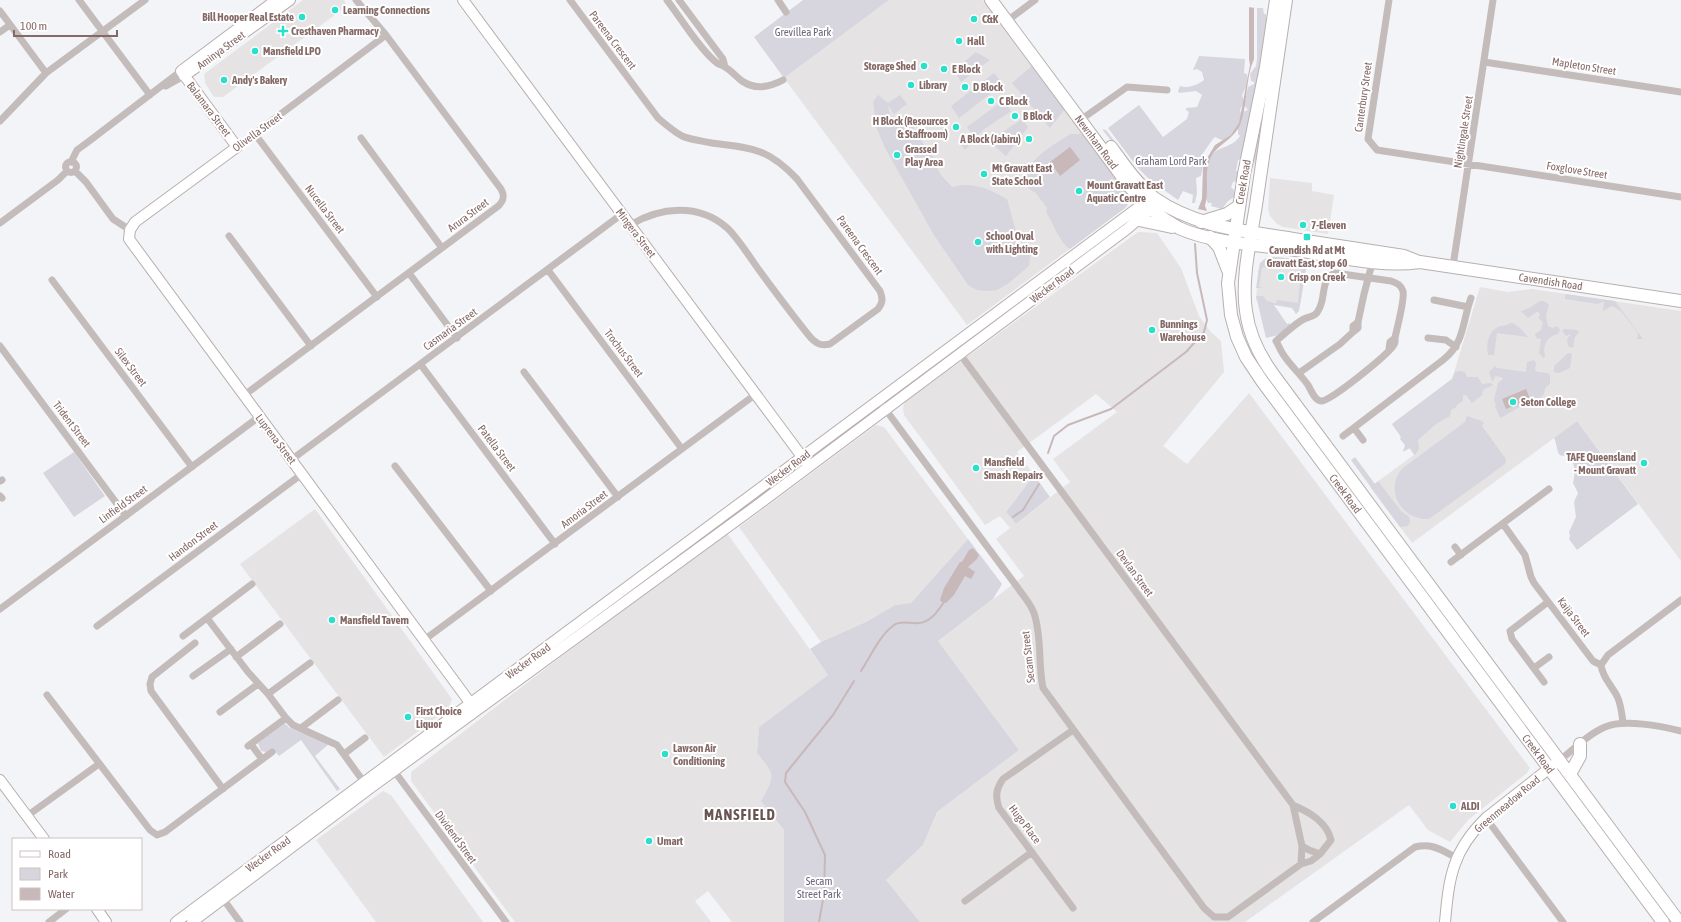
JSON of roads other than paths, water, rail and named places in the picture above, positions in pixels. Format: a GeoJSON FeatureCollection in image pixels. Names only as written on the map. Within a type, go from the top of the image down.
{"type":"FeatureCollection","features":[{"type":"Feature","properties":{"kind":"main road","name":"Newnham Road"},"geometry":{"type":"LineString","coordinates":[[991,0],[1010,19],[1152,202],[1234,235]]}},
{"type":"Feature","properties":{"kind":"main road","name":"Newnham Road"},"geometry":{"type":"LineString","coordinates":[[1000,0],[1010,19],[1126,181],[1152,202],[1179,228],[1210,237],[1234,235]]}},
{"type":"Feature","properties":{"kind":"main road","name":"Creek Road"},"geometry":{"type":"LineString","coordinates":[[1276,0],[1266,67],[1244,174],[1229,273],[1228,294],[1233,326],[1241,347],[1252,366],[1663,922]]}},
{"type":"Feature","properties":{"kind":"main road","name":"Creek Road"},"geometry":{"type":"LineString","coordinates":[[1286,0],[1251,238],[1245,293],[1246,315],[1255,344],[1268,367],[1679,922]]}},
{"type":"Feature","properties":{"kind":"main road"},"geometry":{"type":"LineString","coordinates":[[1201,222],[1227,214],[1239,206]]}},
{"type":"Feature","properties":{"kind":"main road"},"geometry":{"type":"LineString","coordinates":[[1248,264],[1271,241],[1255,211]]}},
{"type":"Feature","properties":{"kind":"main road"},"geometry":{"type":"LineString","coordinates":[[1138,220],[1179,228]]}},
{"type":"Feature","properties":{"kind":"main road","name":"Cavendish Road"},"geometry":{"type":"LineString","coordinates":[[1234,235],[1374,257],[1402,265],[1420,262],[1453,266],[1681,301]]}},
{"type":"Feature","properties":{"kind":"main road"},"geometry":{"type":"LineString","coordinates":[[1210,237],[1219,247],[1229,273]]}},
{"type":"Feature","properties":{"kind":"main road"},"geometry":{"type":"LineString","coordinates":[[1570,774],[1580,756],[1580,744]]}},
{"type":"Feature","properties":{"kind":"street"},"geometry":{"type":"LineString","coordinates":[[79,0],[150,95]]}},
{"type":"Feature","properties":{"kind":"street"},"geometry":{"type":"LineString","coordinates":[[0,121],[46,73],[145,0]]}},
{"type":"Feature","properties":{"kind":"street","name":"Aminya Street"},"geometry":{"type":"LineString","coordinates":[[71,171],[67,164],[71,162],[77,150],[150,95],[182,74],[276,0]]}},
{"type":"Feature","properties":{"kind":"street","name":"Aminya Street"},"geometry":{"type":"LineString","coordinates":[[266,7],[290,0]]}},
{"type":"Feature","properties":{"kind":"street","name":"Arura Street"},"geometry":{"type":"LineString","coordinates":[[243,396],[500,204],[504,194],[386,35],[356,0]]}},
{"type":"Feature","properties":{"kind":"street","name":"Mingera Street"},"geometry":{"type":"LineString","coordinates":[[463,0],[809,466]]}},
{"type":"Feature","properties":{"kind":"street","name":"Pareena Crescent"},"geometry":{"type":"LineString","coordinates":[[570,0],[658,118],[669,128],[683,136],[701,141],[750,148],[768,154],[784,165],[797,179],[880,291],[883,298],[882,303],[878,309],[830,344],[822,346],[810,338],[727,227],[705,214],[684,210],[668,210],[653,213],[630,225]]}},
{"type":"Feature","properties":{"kind":"street"},"geometry":{"type":"LineString","coordinates":[[667,0],[708,54],[718,64],[725,67],[742,81],[751,86],[769,86],[783,80]]}},
{"type":"Feature","properties":{"kind":"street"},"geometry":{"type":"LineString","coordinates":[[679,0],[723,59],[725,67]]}},
{"type":"Feature","properties":{"kind":"street"},"geometry":{"type":"LineString","coordinates":[[778,0],[786,12]]}},
{"type":"Feature","properties":{"kind":"street"},"geometry":{"type":"LineString","coordinates":[[1010,19],[1035,0]]}},
{"type":"Feature","properties":{"kind":"street","name":"Canterbury Street"},"geometry":{"type":"LineString","coordinates":[[1389,0],[1368,139],[1377,150],[1385,152],[1469,164]]}},
{"type":"Feature","properties":{"kind":"street","name":"Nightingale Street"},"geometry":{"type":"LineString","coordinates":[[1453,266],[1493,0]]}},
{"type":"Feature","properties":{"kind":"street"},"geometry":{"type":"LineString","coordinates":[[0,11],[46,73]]}},
{"type":"Feature","properties":{"kind":"street"},"geometry":{"type":"LineString","coordinates":[[0,32],[10,25]]}},
{"type":"Feature","properties":{"kind":"street","name":"Olivella Street"},"geometry":{"type":"LineString","coordinates":[[130,230],[136,222],[386,35]]}},
{"type":"Feature","properties":{"kind":"street","name":"Mapleton Street"},"geometry":{"type":"LineString","coordinates":[[1484,62],[1681,92]]}},
{"type":"Feature","properties":{"kind":"street","name":"Balamara Street"},"geometry":{"type":"LineString","coordinates":[[182,74],[237,147]]}},
{"type":"Feature","properties":{"kind":"street"},"geometry":{"type":"LineString","coordinates":[[1086,116],[1127,87],[1167,90]]}},
{"type":"Feature","properties":{"kind":"street","name":"Nucella Street"},"geometry":{"type":"LineString","coordinates":[[255,134],[376,297]]}},
{"type":"Feature","properties":{"kind":"street"},"geometry":{"type":"LineString","coordinates":[[361,138],[442,248]]}},
{"type":"Feature","properties":{"kind":"street","name":"Foxglove Street"},"geometry":{"type":"LineString","coordinates":[[1469,164],[1681,197]]}},
{"type":"Feature","properties":{"kind":"street"},"geometry":{"type":"LineString","coordinates":[[0,223],[71,171],[86,182],[113,219],[130,230]]}},
{"type":"Feature","properties":{"kind":"street","name":"Wecker Road"},"geometry":{"type":"LineString","coordinates":[[392,768],[471,703],[604,612],[662,575],[960,354],[1138,220],[1152,202]]}},
{"type":"Feature","properties":{"kind":"street","name":"Wecker Road"},"geometry":{"type":"LineString","coordinates":[[176,922],[220,895],[392,768],[478,712],[604,612],[656,567],[1152,202]]}},
{"type":"Feature","properties":{"kind":"street","name":"Casmaria Street"},"geometry":{"type":"LineString","coordinates":[[291,460],[622,214]]}},
{"type":"Feature","properties":{"kind":"street","name":"Luprena Street"},"geometry":{"type":"LineString","coordinates":[[130,230],[128,239],[131,244],[478,712]]}},
{"type":"Feature","properties":{"kind":"street"},"geometry":{"type":"LineString","coordinates":[[229,236],[311,346]]}},
{"type":"Feature","properties":{"kind":"street"},"geometry":{"type":"LineString","coordinates":[[1299,373],[1340,344],[1358,328],[1358,322],[1374,257]]}},
{"type":"Feature","properties":{"kind":"street","name":"Trochus Street"},"geometry":{"type":"LineString","coordinates":[[548,270],[682,449]]}},
{"type":"Feature","properties":{"kind":"street"},"geometry":{"type":"LineString","coordinates":[[409,273],[457,338]]}},
{"type":"Feature","properties":{"kind":"street"},"geometry":{"type":"LineString","coordinates":[[1338,273],[1368,278],[1397,283],[1402,288],[1403,296],[1395,338],[1390,342],[1389,349],[1376,363],[1324,401],[1320,401],[1299,373],[1285,358],[1276,341],[1304,319],[1310,318],[1317,313],[1321,307],[1325,284],[1330,275],[1338,273]]}},
{"type":"Feature","properties":{"kind":"street","name":"Silex Street"},"geometry":{"type":"LineString","coordinates":[[52,280],[192,468]]}},
{"type":"Feature","properties":{"kind":"street"},"geometry":{"type":"LineString","coordinates":[[1343,436],[1443,360],[1456,347],[1461,338],[1471,298]]}},
{"type":"Feature","properties":{"kind":"street"},"geometry":{"type":"LineString","coordinates":[[1434,300],[1468,308]]}},
{"type":"Feature","properties":{"kind":"street"},"geometry":{"type":"LineString","coordinates":[[1428,338],[1446,340],[1456,347]]}},
{"type":"Feature","properties":{"kind":"street","name":"Trident Street"},"geometry":{"type":"LineString","coordinates":[[0,346],[126,516]]}},
{"type":"Feature","properties":{"kind":"street","name":"Devlan Street"},"geometry":{"type":"LineString","coordinates":[[960,354],[1293,805],[1302,846],[1301,864]]}},
{"type":"Feature","properties":{"kind":"street","name":"Patella Street"},"geometry":{"type":"LineString","coordinates":[[421,364],[555,544]]}},
{"type":"Feature","properties":{"kind":"street"},"geometry":{"type":"LineString","coordinates":[[524,372],[618,497]]}},
{"type":"Feature","properties":{"kind":"street","name":"Amoria Street"},"geometry":{"type":"LineString","coordinates":[[424,640],[756,394]]}},
{"type":"Feature","properties":{"kind":"street"},"geometry":{"type":"LineString","coordinates":[[880,401],[886,409]]}},
{"type":"Feature","properties":{"kind":"street","name":"Secam Street"},"geometry":{"type":"LineString","coordinates":[[886,409],[1034,612],[1038,633],[1040,674],[1043,688],[1204,908],[1214,917]]}},
{"type":"Feature","properties":{"kind":"street","name":"Linfield Street"},"geometry":{"type":"LineString","coordinates":[[0,609],[259,417]]}},
{"type":"Feature","properties":{"kind":"street"},"geometry":{"type":"LineString","coordinates":[[1354,428],[1362,440]]}},
{"type":"Feature","properties":{"kind":"street"},"geometry":{"type":"LineString","coordinates":[[395,466],[491,591]]}},
{"type":"Feature","properties":{"kind":"street","name":"Handon Street"},"geometry":{"type":"LineString","coordinates":[[97,626],[302,474]]}},
{"type":"Feature","properties":{"kind":"street"},"geometry":{"type":"LineString","coordinates":[[1451,562],[1550,489]]}},
{"type":"Feature","properties":{"kind":"street","name":"Kaija Street"},"geometry":{"type":"LineString","coordinates":[[1503,524],[1525,555],[1531,577],[1548,602],[1593,661],[1601,664],[1601,670],[1617,696],[1622,711],[1623,723]]}},
{"type":"Feature","properties":{"kind":"street"},"geometry":{"type":"LineString","coordinates":[[1455,547],[1460,555]]}},
{"type":"Feature","properties":{"kind":"street"},"geometry":{"type":"LineString","coordinates":[[656,567],[662,575]]}},
{"type":"Feature","properties":{"kind":"street"},"geometry":{"type":"LineString","coordinates":[[183,636],[252,584]]}},
{"type":"Feature","properties":{"kind":"street"},"geometry":{"type":"LineString","coordinates":[[1601,664],[1608,655],[1681,600]]}},
{"type":"Feature","properties":{"kind":"street"},"geometry":{"type":"LineString","coordinates":[[1544,682],[1512,638],[1510,631],[1548,602]]}},
{"type":"Feature","properties":{"kind":"street"},"geometry":{"type":"LineString","coordinates":[[207,618],[236,657],[268,694],[286,718],[293,725],[337,745],[367,786]]}},
{"type":"Feature","properties":{"kind":"street"},"geometry":{"type":"LineString","coordinates":[[236,657],[280,624]]}},
{"type":"Feature","properties":{"kind":"street"},"geometry":{"type":"LineString","coordinates":[[196,643],[184,647],[152,677],[150,684],[151,691],[223,789]]}},
{"type":"Feature","properties":{"kind":"street"},"geometry":{"type":"LineString","coordinates":[[193,676],[231,649]]}},
{"type":"Feature","properties":{"kind":"street"},"geometry":{"type":"LineString","coordinates":[[1534,668],[1549,657]]}},
{"type":"Feature","properties":{"kind":"street"},"geometry":{"type":"LineString","coordinates":[[268,694],[310,663]]}},
{"type":"Feature","properties":{"kind":"street"},"geometry":{"type":"LineString","coordinates":[[220,712],[258,684]]}},
{"type":"Feature","properties":{"kind":"street"},"geometry":{"type":"LineString","coordinates":[[47,695],[150,830],[156,835],[165,832],[272,752]]}},
{"type":"Feature","properties":{"kind":"street"},"geometry":{"type":"LineString","coordinates":[[300,728],[338,700]]}},
{"type":"Feature","properties":{"kind":"street"},"geometry":{"type":"LineString","coordinates":[[262,759],[251,746],[286,718]]}},
{"type":"Feature","properties":{"kind":"street"},"geometry":{"type":"LineString","coordinates":[[1560,760],[1600,729],[1613,724],[1623,723],[1646,725],[1681,731]]}},
{"type":"Feature","properties":{"kind":"street","name":"Hugo Place"},"geometry":{"type":"LineString","coordinates":[[1073,730],[1003,779],[996,791],[999,808],[1073,908]]}},
{"type":"Feature","properties":{"kind":"street"},"geometry":{"type":"LineString","coordinates":[[344,754],[365,738]]}},
{"type":"Feature","properties":{"kind":"street","name":"Greenmeadow Road"},"geometry":{"type":"LineString","coordinates":[[1445,922],[1450,879],[1457,858],[1465,842],[1486,818],[1560,760]]}},
{"type":"Feature","properties":{"kind":"street"},"geometry":{"type":"LineString","coordinates":[[27,816],[99,764]]}},
{"type":"Feature","properties":{"kind":"street","name":"Dividend Street"},"geometry":{"type":"LineString","coordinates":[[392,768],[506,922]]}},
{"type":"Feature","properties":{"kind":"street"},"geometry":{"type":"LineString","coordinates":[[0,780],[43,838]]}},
{"type":"Feature","properties":{"kind":"street","name":"Devlan Street"},"geometry":{"type":"LineString","coordinates":[[1214,917],[1228,916],[1301,864],[1320,854],[1331,840],[1329,832],[1322,823],[1305,811],[1293,805]]}},
{"type":"Feature","properties":{"kind":"street"},"geometry":{"type":"LineString","coordinates":[[1486,818],[1563,922]]}},
{"type":"Feature","properties":{"kind":"street"},"geometry":{"type":"LineString","coordinates":[[1313,922],[1415,847],[1425,845],[1433,846],[1457,858]]}},
{"type":"Feature","properties":{"kind":"street"},"geometry":{"type":"LineString","coordinates":[[1302,846],[1320,854]]}},
{"type":"Feature","properties":{"kind":"street"},"geometry":{"type":"LineString","coordinates":[[965,901],[1032,852]]}},
{"type":"Feature","properties":{"kind":"street"},"geometry":{"type":"LineString","coordinates":[[220,895],[240,922]]}},
{"type":"Feature","properties":{"kind":"street","name":"Wecker Road"},"geometry":{"type":"LineString","coordinates":[[192,922],[220,895]]}},
{"type":"Feature","properties":{"kind":"street"},"geometry":{"type":"LineString","coordinates":[[49,922],[65,910]]}},
{"type":"Feature","properties":{"kind":"street"},"geometry":{"type":"LineString","coordinates":[[98,910],[106,922]]}},
{"type":"Feature","properties":{"kind":"water"},"geometry":{"type":"Polygon","coordinates":[[[1249,0],[1254,0],[1254,59],[1249,75],[1243,117],[1238,129],[1212,154],[1208,164],[1205,206],[1207,211],[1198,209],[1202,199],[1203,165],[1215,145],[1231,135],[1239,123],[1250,65],[1249,0]]]}},
{"type":"Feature","properties":{"kind":"water"},"geometry":{"type":"Polygon","coordinates":[[[1070,147],[1080,160],[1060,176],[1050,162],[1070,147]]]}},
{"type":"Feature","properties":{"kind":"water"},"geometry":{"type":"Polygon","coordinates":[[[1526,389],[1530,399],[1506,409],[1502,399],[1526,389]]]}},
{"type":"Feature","properties":{"kind":"water"},"geometry":{"type":"Polygon","coordinates":[[[973,548],[979,555],[977,559],[968,567],[975,572],[971,579],[965,576],[954,595],[946,603],[942,602],[940,600],[944,588],[960,562],[962,562],[969,550],[973,548]]]}},
{"type":"Feature","properties":{"kind":"waterway"},"geometry":{"type":"LineString","coordinates":[[1048,453],[1054,436],[1068,425],[1111,409],[1186,352],[1204,332],[1207,320],[1197,273],[1195,244]]}},
{"type":"Feature","properties":{"kind":"waterway"},"geometry":{"type":"LineString","coordinates":[[1013,517],[1023,510],[1039,484]]}},
{"type":"Feature","properties":{"kind":"waterway"},"geometry":{"type":"LineString","coordinates":[[861,671],[880,640],[894,625],[903,622],[918,623],[926,621],[933,616],[944,602]]}},
{"type":"Feature","properties":{"kind":"waterway"},"geometry":{"type":"LineString","coordinates":[[819,922],[824,894],[825,855],[805,812],[785,782],[786,773],[833,715],[854,681]]}},
{"type":"Feature","properties":{"kind":"place","name":"Learning Connections"},"geometry":{"type":"Point","coordinates":[335,10]}},
{"type":"Feature","properties":{"kind":"place","name":"Bill Hooper Real Estate"},"geometry":{"type":"Point","coordinates":[302,17]}},
{"type":"Feature","properties":{"kind":"place","name":"C&K"},"geometry":{"type":"Point","coordinates":[974,19]}},
{"type":"Feature","properties":{"kind":"place","name":"Cresthaven Pharmacy"},"geometry":{"type":"Point","coordinates":[283,31]}},
{"type":"Feature","properties":{"kind":"place","name":"Hall"},"geometry":{"type":"Point","coordinates":[959,41]}},
{"type":"Feature","properties":{"kind":"place","name":"Mansfield LPO"},"geometry":{"type":"Point","coordinates":[255,51]}},
{"type":"Feature","properties":{"kind":"place","name":"Storage Shed"},"geometry":{"type":"Point","coordinates":[924,66]}},
{"type":"Feature","properties":{"kind":"place","name":"E Block"},"geometry":{"type":"Point","coordinates":[944,69]}},
{"type":"Feature","properties":{"kind":"place","name":"Andy's Bakery"},"geometry":{"type":"Point","coordinates":[224,80]}},
{"type":"Feature","properties":{"kind":"place","name":"Library"},"geometry":{"type":"Point","coordinates":[911,85]}},
{"type":"Feature","properties":{"kind":"place","name":"D Block"},"geometry":{"type":"Point","coordinates":[965,87]}},
{"type":"Feature","properties":{"kind":"place","name":"C Block"},"geometry":{"type":"Point","coordinates":[991,101]}},
{"type":"Feature","properties":{"kind":"place","name":"B Block"},"geometry":{"type":"Point","coordinates":[1015,116]}},
{"type":"Feature","properties":{"kind":"place","name":"H Block (Resources & Staffroom)"},"geometry":{"type":"Point","coordinates":[956,127]}},
{"type":"Feature","properties":{"kind":"place","name":"A Block (Jabiru)"},"geometry":{"type":"Point","coordinates":[1029,139]}},
{"type":"Feature","properties":{"kind":"place","name":"Grassed Play Area"},"geometry":{"type":"Point","coordinates":[897,155]}},
{"type":"Feature","properties":{"kind":"place","name":"Mt Gravatt East State School"},"geometry":{"type":"Point","coordinates":[984,174]}},
{"type":"Feature","properties":{"kind":"place","name":"Mount Gravatt East Aquatic Centre"},"geometry":{"type":"Point","coordinates":[1079,191]}},
{"type":"Feature","properties":{"kind":"place","name":"7-Eleven"},"geometry":{"type":"Point","coordinates":[1303,225]}},
{"type":"Feature","properties":{"kind":"place","name":"Cavendish Rd at Mt Gravatt East, stop 60"},"geometry":{"type":"Point","coordinates":[1307,237]}},
{"type":"Feature","properties":{"kind":"place","name":"School Oval with Lighting"},"geometry":{"type":"Point","coordinates":[978,242]}},
{"type":"Feature","properties":{"kind":"place","name":"Crisp on Creek"},"geometry":{"type":"Point","coordinates":[1281,277]}},
{"type":"Feature","properties":{"kind":"place","name":"Bunnings Warehouse"},"geometry":{"type":"Point","coordinates":[1152,330]}},
{"type":"Feature","properties":{"kind":"place","name":"Seton College"},"geometry":{"type":"Point","coordinates":[1513,402]}},
{"type":"Feature","properties":{"kind":"place","name":"TAFE Queensland - Mount Gravatt"},"geometry":{"type":"Point","coordinates":[1644,463]}},
{"type":"Feature","properties":{"kind":"place","name":"Mansfield Smash Repairs"},"geometry":{"type":"Point","coordinates":[976,468]}},
{"type":"Feature","properties":{"kind":"place","name":"Mansfield Tavern"},"geometry":{"type":"Point","coordinates":[332,620]}},
{"type":"Feature","properties":{"kind":"place","name":"First Choice Liquor"},"geometry":{"type":"Point","coordinates":[408,717]}},
{"type":"Feature","properties":{"kind":"place","name":"Lawson Air Conditioning"},"geometry":{"type":"Point","coordinates":[665,754]}},
{"type":"Feature","properties":{"kind":"place","name":"ALDI"},"geometry":{"type":"Point","coordinates":[1453,806]}},
{"type":"Feature","properties":{"kind":"place","name":"Umart"},"geometry":{"type":"Point","coordinates":[649,841]}},
{"type":"Feature","properties":{"kind":"district","name":"MANSFIELD"},"geometry":{"type":"Point","coordinates":[740,815]}},
{"type":"Feature","properties":{"kind":"park label","name":"Grevillea Park"},"geometry":{"type":"Point","coordinates":[803,32]}},
{"type":"Feature","properties":{"kind":"park label","name":"Graham Lord Park"},"geometry":{"type":"Point","coordinates":[1171,161]}},
{"type":"Feature","properties":{"kind":"park label","name":"Secam Street Park"},"geometry":{"type":"Point","coordinates":[819,887]}}]}
